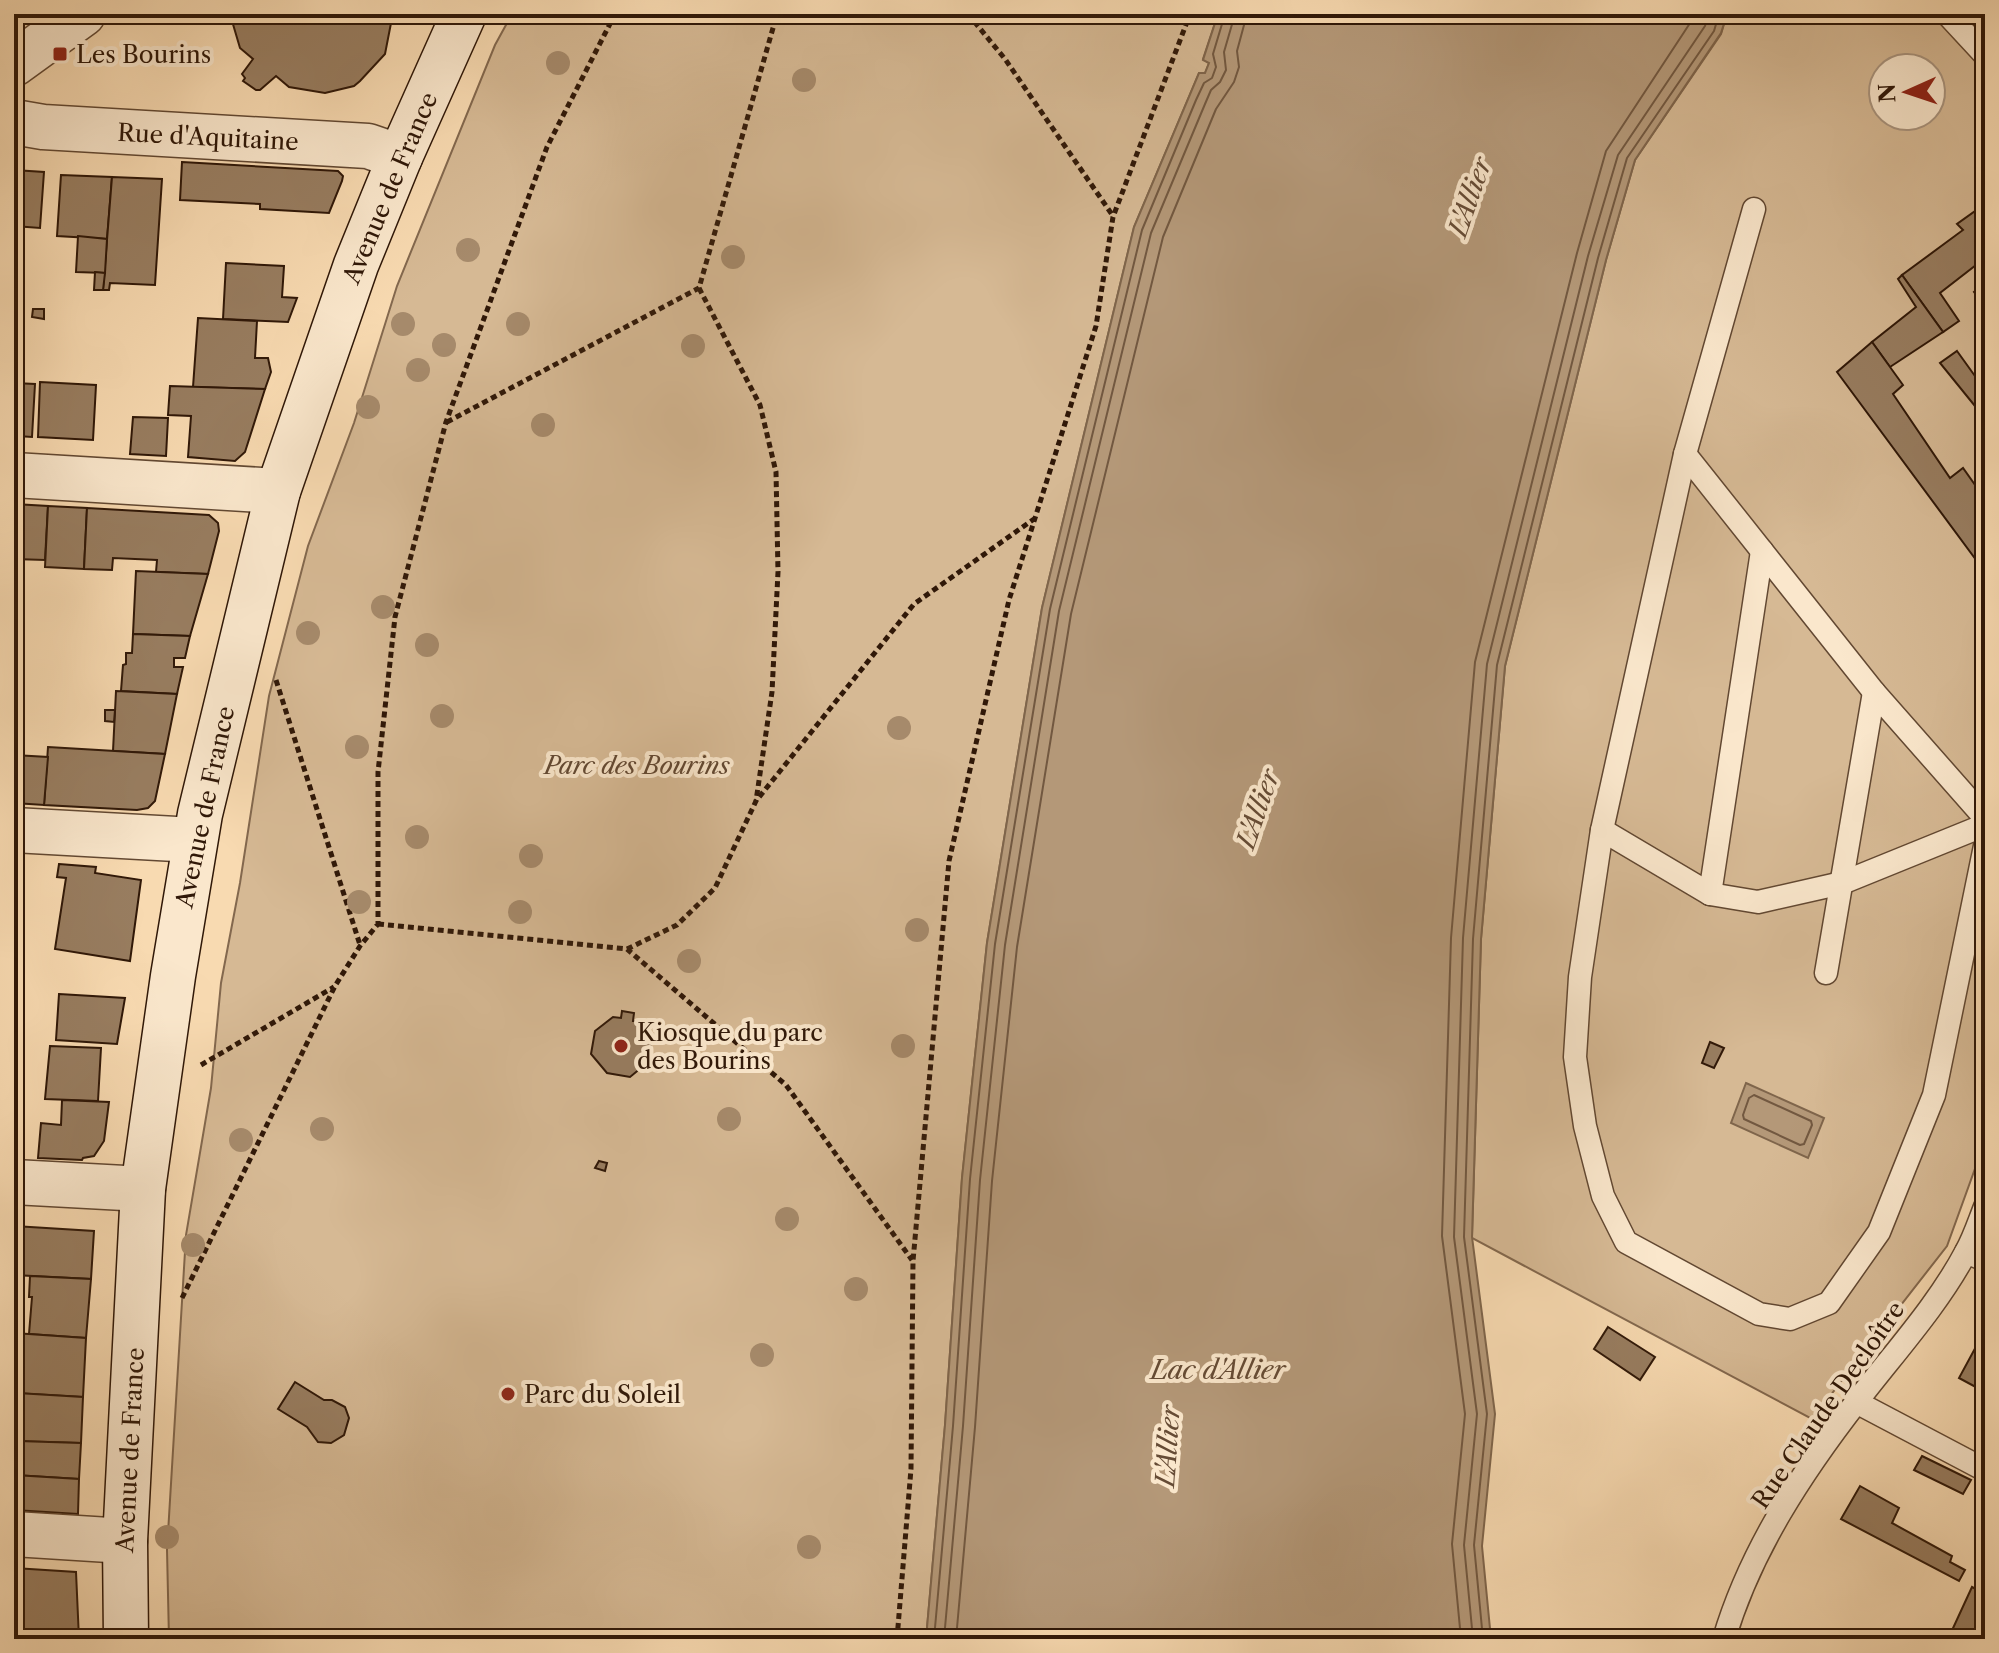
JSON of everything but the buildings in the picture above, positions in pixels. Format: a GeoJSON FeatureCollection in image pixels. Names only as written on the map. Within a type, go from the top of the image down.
{"type":"FeatureCollection","features":[{"type":"Feature","properties":{"kind":"street","name":"Avenue de France"},"geometry":{"type":"LineString","coordinates":[[126,1639],[125,1541],[143,1189],[194,840],[278,491],[356,265],[464,14]]}},
{"type":"Feature","properties":{"kind":"street"},"geometry":{"type":"LineString","coordinates":[[14,64],[75,16]]}},
{"type":"Feature","properties":{"kind":"street","name":"Rue d'Aquitaine"},"geometry":{"type":"LineString","coordinates":[[14,122],[43,127],[368,146],[400,157]]}},
{"type":"Feature","properties":{"kind":"street"},"geometry":{"type":"LineString","coordinates":[[14,475],[278,491]]}},
{"type":"Feature","properties":{"kind":"street"},"geometry":{"type":"LineString","coordinates":[[14,830],[194,840]]}},
{"type":"Feature","properties":{"kind":"street"},"geometry":{"type":"LineString","coordinates":[[14,1182],[143,1189]]}},
{"type":"Feature","properties":{"kind":"street"},"geometry":{"type":"LineString","coordinates":[[14,1534],[125,1541]]}},
{"type":"Feature","properties":{"kind":"lane"},"geometry":{"type":"LineString","coordinates":[[1947,14],[1985,55]]}},
{"type":"Feature","properties":{"kind":"lane"},"geometry":{"type":"LineString","coordinates":[[1754,209],[1685,454],[1602,830],[1580,977],[1575,1057],[1585,1126],[1603,1196],[1626,1242],[1759,1314],[1790,1319],[1829,1303],[1879,1232],[1934,1095],[1985,846]]}},
{"type":"Feature","properties":{"kind":"lane"},"geometry":{"type":"LineString","coordinates":[[1685,454],[1874,692],[1985,818]]}},
{"type":"Feature","properties":{"kind":"lane"},"geometry":{"type":"LineString","coordinates":[[1710,894],[1762,551]]}},
{"type":"Feature","properties":{"kind":"lane"},"geometry":{"type":"LineString","coordinates":[[1826,973],[1874,692]]}},
{"type":"Feature","properties":{"kind":"lane"},"geometry":{"type":"LineString","coordinates":[[1602,830],[1710,894],[1758,902],[1842,883],[1985,825]]}},
{"type":"Feature","properties":{"kind":"lane","name":"Rue Claude Decloître"},"geometry":{"type":"LineString","coordinates":[[1724,1639],[1746,1580],[1784,1505],[1856,1402],[1976,1256],[1985,1207]]}},
{"type":"Feature","properties":{"kind":"lane"},"geometry":{"type":"LineString","coordinates":[[1856,1402],[1985,1470]]}},
{"type":"Feature","properties":{"kind":"path"},"geometry":{"type":"LineString","coordinates":[[176,1310],[335,986],[378,924],[378,772],[395,617],[446,422],[547,147],[615,14]]}},
{"type":"Feature","properties":{"kind":"path"},"geometry":{"type":"LineString","coordinates":[[756,801],[772,692],[778,572],[776,472],[760,405],[699,288],[777,14]]}},
{"type":"Feature","properties":{"kind":"path"},"geometry":{"type":"LineString","coordinates":[[968,14],[1005,59],[1113,217]]}},
{"type":"Feature","properties":{"kind":"path"},"geometry":{"type":"LineString","coordinates":[[897,1639],[911,1469],[913,1261],[949,861],[1009,600],[1096,326],[1113,217],[1190,14]]}},
{"type":"Feature","properties":{"kind":"path"},"geometry":{"type":"LineString","coordinates":[[446,422],[699,288]]}},
{"type":"Feature","properties":{"kind":"path"},"geometry":{"type":"LineString","coordinates":[[378,924],[627,949],[677,925],[715,888],[756,801],[914,604],[1034,519]]}},
{"type":"Feature","properties":{"kind":"path"},"geometry":{"type":"LineString","coordinates":[[274,673],[360,946]]}},
{"type":"Feature","properties":{"kind":"path"},"geometry":{"type":"LineString","coordinates":[[627,949],[786,1085],[913,1261]]}},
{"type":"Feature","properties":{"kind":"path"},"geometry":{"type":"LineString","coordinates":[[199,1053],[196,1068],[335,986]]}},
{"type":"Feature","properties":{"kind":"green space","name":"Parc des Bourins"},"geometry":{"type":"Polygon","coordinates":[[[512,14],[1218,14],[1203,59],[1209,63],[1205,73],[1199,73],[1134,227],[1042,608],[987,943],[962,1178],[926,1639],[169,1639],[167,1550],[186,1235],[211,1088],[221,983],[269,696],[308,546],[354,423],[397,286],[495,45],[512,14]]]}},
{"type":"Feature","properties":{"kind":"green space"},"geometry":{"type":"Polygon","coordinates":[[[1727,14],[1985,14],[1985,1141],[1947,1246],[1812,1419],[1472,1238],[1481,939],[1505,666],[1606,260],[1635,160],[1721,34],[1727,14]]]}},
{"type":"Feature","properties":{"kind":"water","name":"Lac d'Allier"},"geometry":{"type":"Polygon","coordinates":[[[1218,14],[1727,14],[1721,33],[1635,160],[1606,260],[1505,666],[1481,939],[1472,1237],[1495,1414],[1482,1546],[1491,1639],[926,1639],[962,1178],[987,943],[1042,608],[1134,227],[1199,73],[1205,73],[1209,63],[1203,60],[1218,14]]]}},
{"type":"Feature","properties":{"kind":"water"},"geometry":{"type":"Polygon","coordinates":[[[1746,1083],[1824,1118],[1808,1158],[1731,1123],[1746,1083]]]}},
{"type":"Feature","properties":{"kind":"place","name":"Les Bourins"},"geometry":{"type":"Point","coordinates":[60,54]}},
{"type":"Feature","properties":{"kind":"place","name":"Kiosque du parc des Bourins"},"geometry":{"type":"Point","coordinates":[621,1046]}},
{"type":"Feature","properties":{"kind":"place","name":"Parc du Soleil"},"geometry":{"type":"Point","coordinates":[508,1394]}},
{"type":"Feature","properties":{"kind":"water label","name":"L'Allier"},"geometry":{"type":"Point","coordinates":[1470,197]}},
{"type":"Feature","properties":{"kind":"water label","name":"L'Allier"},"geometry":{"type":"Point","coordinates":[1258,809]}},
{"type":"Feature","properties":{"kind":"water label","name":"L'Allier"},"geometry":{"type":"Point","coordinates":[1168,1446]}}]}
